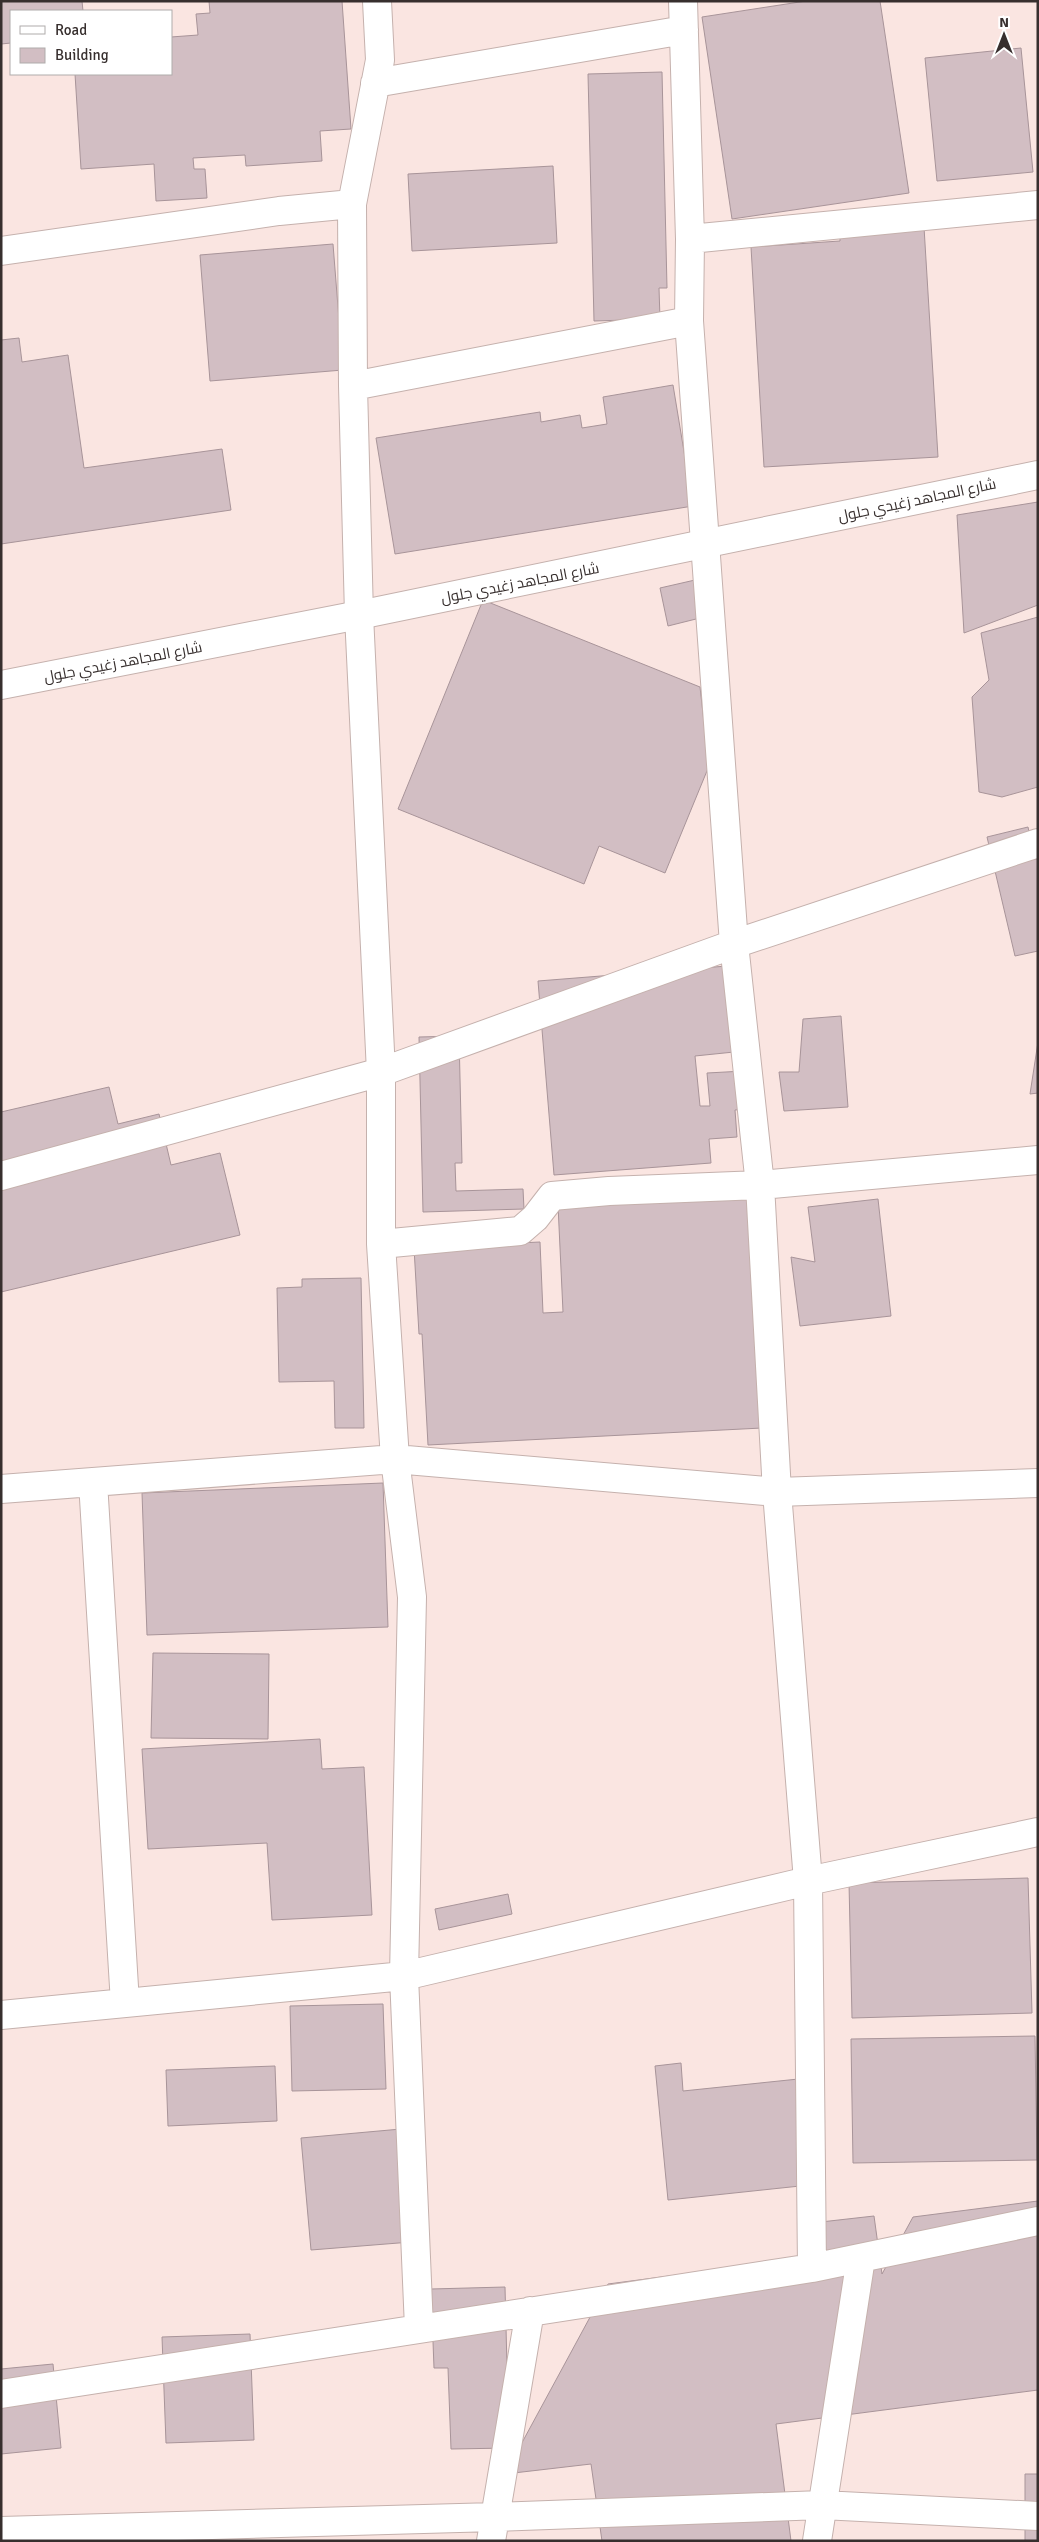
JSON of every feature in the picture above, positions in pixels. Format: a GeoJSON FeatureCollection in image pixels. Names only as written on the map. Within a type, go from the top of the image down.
{"type":"FeatureCollection","features":[{"type":"Feature","properties":{"kind":"street"},"geometry":{"type":"LineString","coordinates":[[376,1],[380,60],[352,204],[353,386],[359,615],[381,1072],[381,1244],[395,1459],[412,1597],[404,1976],[419,2328]]}},
{"type":"Feature","properties":{"kind":"street"},"geometry":{"type":"LineString","coordinates":[[683,1],[690,239],[689,321],[734,944],[760,1185],[777,1492],[808,1881],[812,2268]]}},
{"type":"Feature","properties":{"kind":"street"},"geometry":{"type":"LineString","coordinates":[[375,83],[684,30]]}},
{"type":"Feature","properties":{"kind":"street"},"geometry":{"type":"LineString","coordinates":[[1,251],[279,211],[352,204]]}},
{"type":"Feature","properties":{"kind":"street"},"geometry":{"type":"LineString","coordinates":[[690,239],[1038,205]]}},
{"type":"Feature","properties":{"kind":"street"},"geometry":{"type":"LineString","coordinates":[[353,386],[689,321]]}},
{"type":"Feature","properties":{"kind":"street","name":"شارع المجاهد زغيدي جلول"},"geometry":{"type":"LineString","coordinates":[[1,685],[706,545],[1038,475]]}},
{"type":"Feature","properties":{"kind":"street"},"geometry":{"type":"LineString","coordinates":[[1,1176],[381,1072],[734,944],[1038,843]]}},
{"type":"Feature","properties":{"kind":"street"},"geometry":{"type":"LineString","coordinates":[[381,1244],[520,1230],[535,1218],[552,1196],[609,1191],[760,1185],[1038,1160]]}},
{"type":"Feature","properties":{"kind":"street"},"geometry":{"type":"LineString","coordinates":[[1,1489],[395,1459],[777,1492],[1038,1483]]}},
{"type":"Feature","properties":{"kind":"street"},"geometry":{"type":"LineString","coordinates":[[93,1482],[124,2003]]}},
{"type":"Feature","properties":{"kind":"street"},"geometry":{"type":"LineString","coordinates":[[1,2015],[404,1976],[808,1881],[1038,1832]]}},
{"type":"Feature","properties":{"kind":"street"},"geometry":{"type":"LineString","coordinates":[[1,2394],[812,2268],[1038,2221]]}},
{"type":"Feature","properties":{"kind":"street"},"geometry":{"type":"LineString","coordinates":[[816,2541],[861,2258]]}},
{"type":"Feature","properties":{"kind":"street"},"geometry":{"type":"LineString","coordinates":[[493,2529],[530,2311]]}},
{"type":"Feature","properties":{"kind":"street"},"geometry":{"type":"LineString","coordinates":[[1,2531],[493,2529],[822,2505],[1038,2516]]}},
{"type":"Feature","properties":{"kind":"building"},"geometry":{"type":"Polygon","coordinates":[[[1,1],[82,1],[83,10],[10,10],[10,43],[1,44],[1,1]]]}},
{"type":"Feature","properties":{"kind":"building"},"geometry":{"type":"Polygon","coordinates":[[[209,1],[342,1],[351,129],[320,131],[322,161],[246,166],[245,155],[193,158],[194,169],[205,169],[207,198],[156,201],[154,164],[81,169],[75,75],[172,75],[172,37],[198,35],[196,14],[210,13],[209,1]]]}},
{"type":"Feature","properties":{"kind":"building"},"geometry":{"type":"Polygon","coordinates":[[[806,1],[880,1],[909,193],[732,219],[702,17],[806,1]]]}},
{"type":"Feature","properties":{"kind":"building"},"geometry":{"type":"Polygon","coordinates":[[[1021,48],[1033,172],[937,181],[925,58],[1021,48]]]}},
{"type":"Feature","properties":{"kind":"building"},"geometry":{"type":"Polygon","coordinates":[[[662,72],[667,288],[659,288],[660,319],[594,321],[588,74],[662,72]]]}},
{"type":"Feature","properties":{"kind":"building"},"geometry":{"type":"Polygon","coordinates":[[[553,166],[557,243],[412,251],[408,174],[553,166]]]}},
{"type":"Feature","properties":{"kind":"building"},"geometry":{"type":"Polygon","coordinates":[[[924,227],[938,457],[764,467],[751,247],[840,241],[840,232],[924,227]]]}},
{"type":"Feature","properties":{"kind":"building"},"geometry":{"type":"Polygon","coordinates":[[[333,244],[343,370],[210,381],[200,255],[333,244]]]}},
{"type":"Feature","properties":{"kind":"building"},"geometry":{"type":"Polygon","coordinates":[[[19,338],[22,362],[68,355],[84,468],[222,449],[231,510],[1,544],[1,340],[19,338]]]}},
{"type":"Feature","properties":{"kind":"building"},"geometry":{"type":"Polygon","coordinates":[[[673,385],[693,506],[395,554],[376,438],[540,412],[541,422],[580,415],[582,428],[607,424],[603,397],[673,385]]]}},
{"type":"Feature","properties":{"kind":"building"},"geometry":{"type":"Polygon","coordinates":[[[1038,502],[1038,605],[964,633],[957,515],[1038,502]]]}},
{"type":"Feature","properties":{"kind":"building"},"geometry":{"type":"Polygon","coordinates":[[[695,580],[704,617],[668,626],[660,588],[695,580]]]}},
{"type":"Feature","properties":{"kind":"building"},"geometry":{"type":"Polygon","coordinates":[[[483,600],[700,687],[709,766],[665,873],[599,846],[584,884],[398,809],[483,600]]]}},
{"type":"Feature","properties":{"kind":"building"},"geometry":{"type":"Polygon","coordinates":[[[1038,617],[1038,787],[1002,797],[979,792],[972,697],[989,680],[981,633],[1038,617]]]}},
{"type":"Feature","properties":{"kind":"building"},"geometry":{"type":"Polygon","coordinates":[[[1028,827],[1035,859],[1038,859],[1038,951],[1015,956],[987,837],[1028,827]]]}},
{"type":"Feature","properties":{"kind":"building"},"geometry":{"type":"Polygon","coordinates":[[[727,966],[734,1052],[695,1056],[700,1106],[710,1106],[707,1073],[744,1071],[747,1109],[735,1110],[737,1137],[709,1139],[711,1163],[554,1175],[538,981],[727,966]]]}},
{"type":"Feature","properties":{"kind":"building"},"geometry":{"type":"Polygon","coordinates":[[[841,1016],[848,1107],[784,1111],[779,1072],[799,1072],[803,1019],[841,1016]]]}},
{"type":"Feature","properties":{"kind":"building"},"geometry":{"type":"Polygon","coordinates":[[[459,1036],[462,1163],[455,1163],[456,1191],[523,1189],[524,1209],[423,1212],[419,1037],[459,1036]]]}},
{"type":"Feature","properties":{"kind":"building"},"geometry":{"type":"Polygon","coordinates":[[[1038,1042],[1038,1093],[1030,1094],[1038,1042]]]}},
{"type":"Feature","properties":{"kind":"building"},"geometry":{"type":"Polygon","coordinates":[[[109,1087],[118,1124],[159,1114],[171,1165],[220,1153],[240,1235],[1,1292],[1,1112],[109,1087]]]}},
{"type":"Feature","properties":{"kind":"building"},"geometry":{"type":"Polygon","coordinates":[[[757,1195],[762,1428],[428,1445],[422,1334],[419,1334],[414,1248],[540,1242],[543,1313],[563,1312],[558,1205],[757,1195]]]}},
{"type":"Feature","properties":{"kind":"building"},"geometry":{"type":"Polygon","coordinates":[[[878,1199],[891,1316],[800,1326],[791,1257],[815,1262],[808,1207],[878,1199]]]}},
{"type":"Feature","properties":{"kind":"building"},"geometry":{"type":"Polygon","coordinates":[[[361,1278],[364,1428],[335,1428],[334,1381],[279,1382],[277,1288],[302,1287],[302,1279],[361,1278]]]}},
{"type":"Feature","properties":{"kind":"building"},"geometry":{"type":"Polygon","coordinates":[[[383,1483],[388,1627],[147,1635],[142,1493],[383,1483]]]}},
{"type":"Feature","properties":{"kind":"building"},"geometry":{"type":"Polygon","coordinates":[[[153,1653],[269,1654],[268,1739],[151,1738],[153,1653]]]}},
{"type":"Feature","properties":{"kind":"building"},"geometry":{"type":"Polygon","coordinates":[[[320,1739],[322,1769],[364,1767],[372,1915],[272,1920],[267,1843],[148,1849],[142,1749],[320,1739]]]}},
{"type":"Feature","properties":{"kind":"building"},"geometry":{"type":"Polygon","coordinates":[[[1028,1878],[1032,2013],[852,2018],[849,1883],[1028,1878]]]}},
{"type":"Feature","properties":{"kind":"building"},"geometry":{"type":"Polygon","coordinates":[[[508,1894],[512,1914],[439,1930],[435,1909],[508,1894]]]}},
{"type":"Feature","properties":{"kind":"building"},"geometry":{"type":"Polygon","coordinates":[[[383,2004],[386,2089],[292,2091],[290,2006],[383,2004]]]}},
{"type":"Feature","properties":{"kind":"building"},"geometry":{"type":"Polygon","coordinates":[[[1035,2036],[1037,2160],[853,2163],[851,2039],[1035,2036]]]}},
{"type":"Feature","properties":{"kind":"building"},"geometry":{"type":"Polygon","coordinates":[[[681,2063],[683,2091],[808,2078],[819,2184],[668,2200],[655,2066],[681,2063]]]}},
{"type":"Feature","properties":{"kind":"building"},"geometry":{"type":"Polygon","coordinates":[[[275,2066],[277,2121],[168,2126],[166,2070],[275,2066]]]}},
{"type":"Feature","properties":{"kind":"building"},"geometry":{"type":"Polygon","coordinates":[[[401,2129],[411,2242],[311,2250],[301,2138],[401,2129]]]}},
{"type":"Feature","properties":{"kind":"building"},"geometry":{"type":"Polygon","coordinates":[[[1038,2201],[1038,2390],[776,2424],[791,2541],[602,2541],[591,2464],[505,2474],[608,2284],[807,2258],[803,2224],[874,2216],[882,2274],[913,2217],[1038,2201]]]}},
{"type":"Feature","properties":{"kind":"building"},"geometry":{"type":"Polygon","coordinates":[[[505,2287],[509,2448],[451,2449],[448,2368],[434,2368],[431,2289],[505,2287]]]}},
{"type":"Feature","properties":{"kind":"building"},"geometry":{"type":"Polygon","coordinates":[[[250,2334],[254,2440],[166,2443],[162,2337],[250,2334]]]}},
{"type":"Feature","properties":{"kind":"building"},"geometry":{"type":"Polygon","coordinates":[[[53,2364],[61,2448],[1,2454],[1,2369],[53,2364]]]}},
{"type":"Feature","properties":{"kind":"building"},"geometry":{"type":"Polygon","coordinates":[[[1025,2474],[1038,2474],[1038,2541],[1025,2541],[1025,2474]]]}}]}
